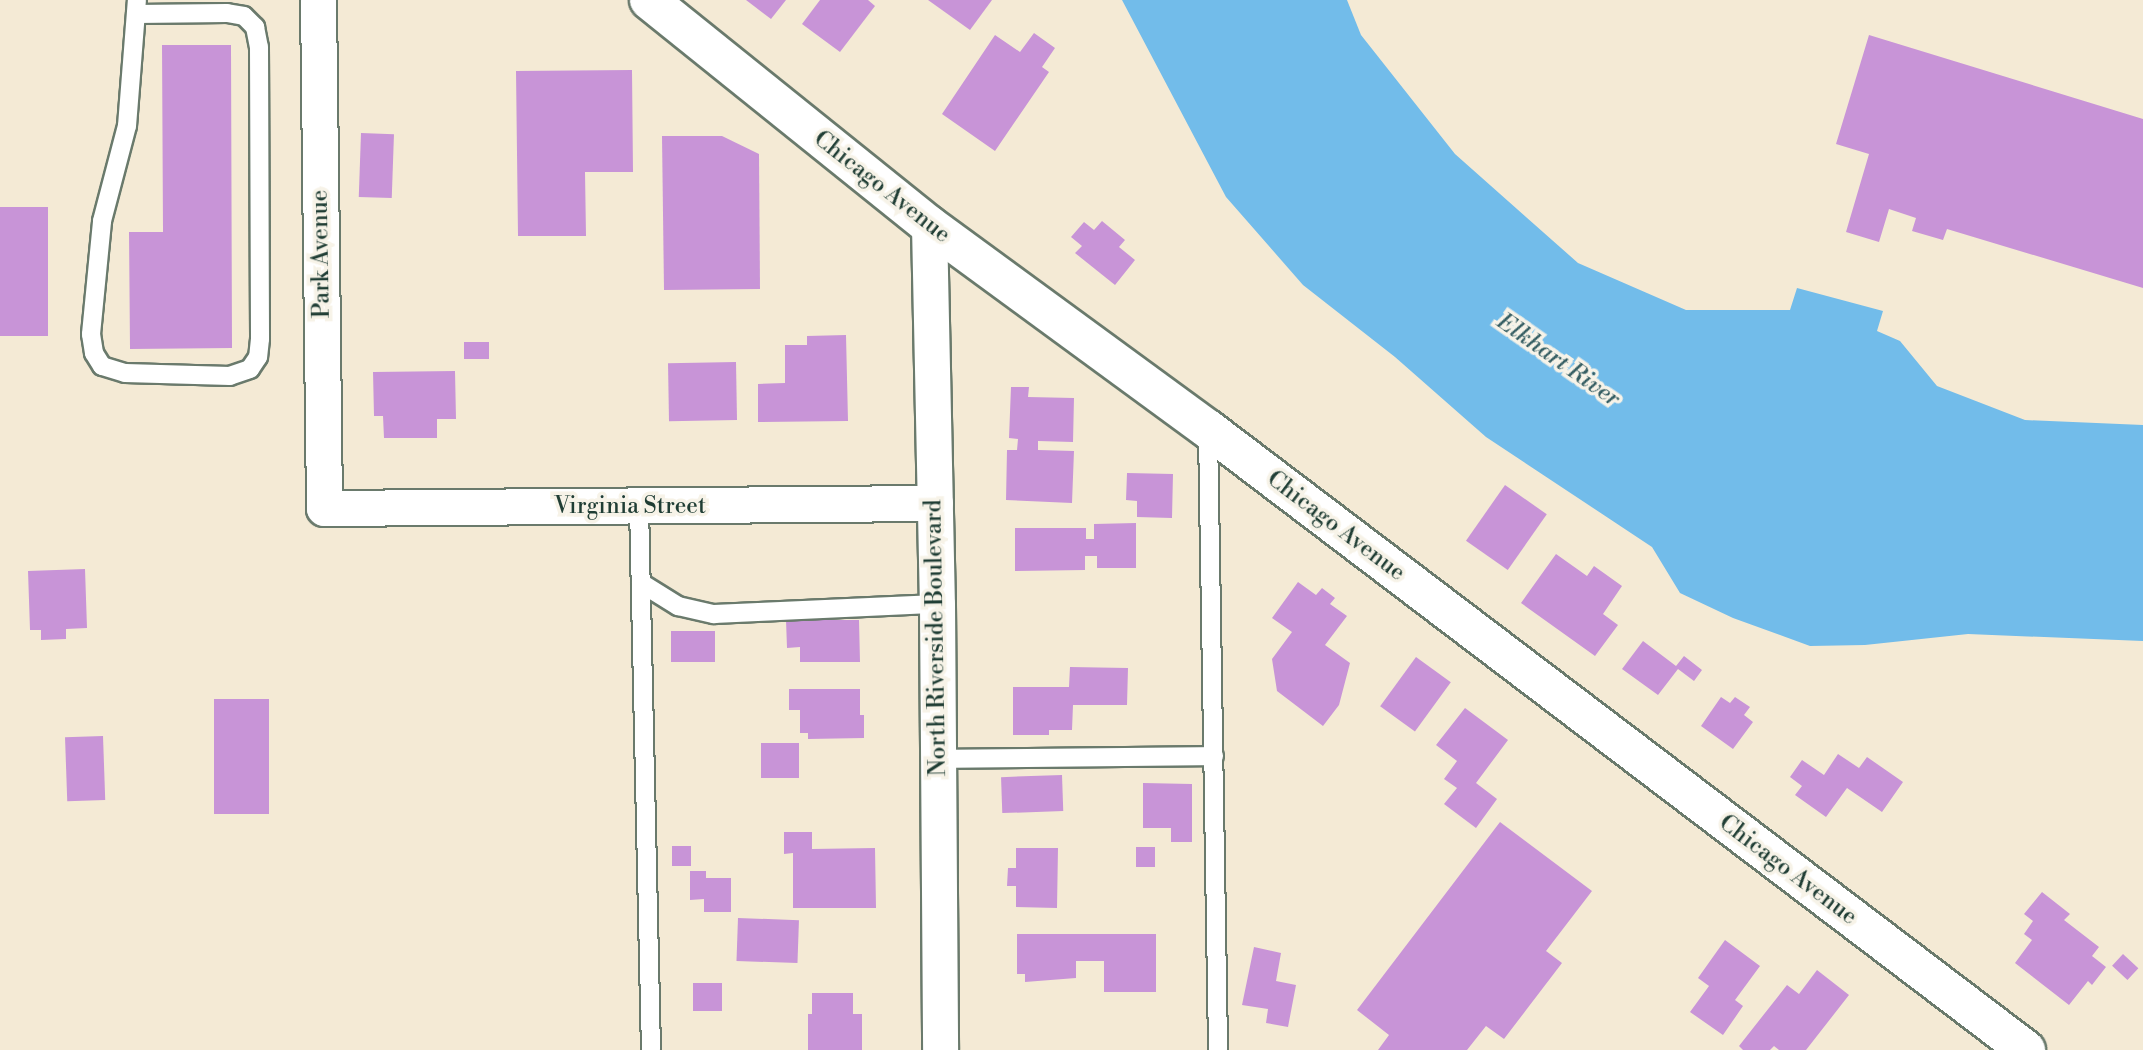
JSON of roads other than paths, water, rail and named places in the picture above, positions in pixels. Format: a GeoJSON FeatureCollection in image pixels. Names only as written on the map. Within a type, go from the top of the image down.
{"type":"FeatureCollection","features":[{"type":"Feature","properties":{"kind":"street","name":"Park Avenue"},"geometry":{"type":"LineString","coordinates":[[318,0],[324,508]]}},
{"type":"Feature","properties":{"kind":"street","name":"Chicago Avenue"},"geometry":{"type":"LineString","coordinates":[[649,0],[929,225],[1208,429],[2026,1050]]}},
{"type":"Feature","properties":{"kind":"street","name":"North Riverside Boulevard"},"geometry":{"type":"LineString","coordinates":[[929,225],[937,604],[940,1050]]}},
{"type":"Feature","properties":{"kind":"street","name":"Virginia Street"},"geometry":{"type":"LineString","coordinates":[[324,508],[935,503]]}},
{"type":"Feature","properties":{"kind":"lane"},"geometry":{"type":"LineString","coordinates":[[137,7],[227,13],[244,16],[255,27],[259,47],[260,340],[258,357],[250,369],[230,376],[125,373],[102,366],[93,354],[91,334],[102,221],[127,126],[137,7]]}},
{"type":"Feature","properties":{"kind":"lane"},"geometry":{"type":"LineString","coordinates":[[1208,429],[1218,1050]]}},
{"type":"Feature","properties":{"kind":"lane"},"geometry":{"type":"LineString","coordinates":[[639,506],[651,1050]]}},
{"type":"Feature","properties":{"kind":"lane"},"geometry":{"type":"LineString","coordinates":[[641,583],[678,606],[714,614],[937,604]]}},
{"type":"Feature","properties":{"kind":"lane"},"geometry":{"type":"LineString","coordinates":[[938,759],[1214,756]]}},
{"type":"Feature","properties":{"kind":"water","name":"Elkhart River"},"geometry":{"type":"Polygon","coordinates":[[[1122,0],[1347,0],[1361,35],[1455,154],[1578,263],[1686,310],[1790,310],[1797,288],[1883,311],[1877,331],[1900,341],[1937,386],[2025,420],[2143,425],[2143,641],[1968,634],[1865,645],[1810,646],[1733,618],[1680,593],[1652,547],[1486,437],[1395,357],[1303,285],[1226,197],[1122,0]]]}}]}
